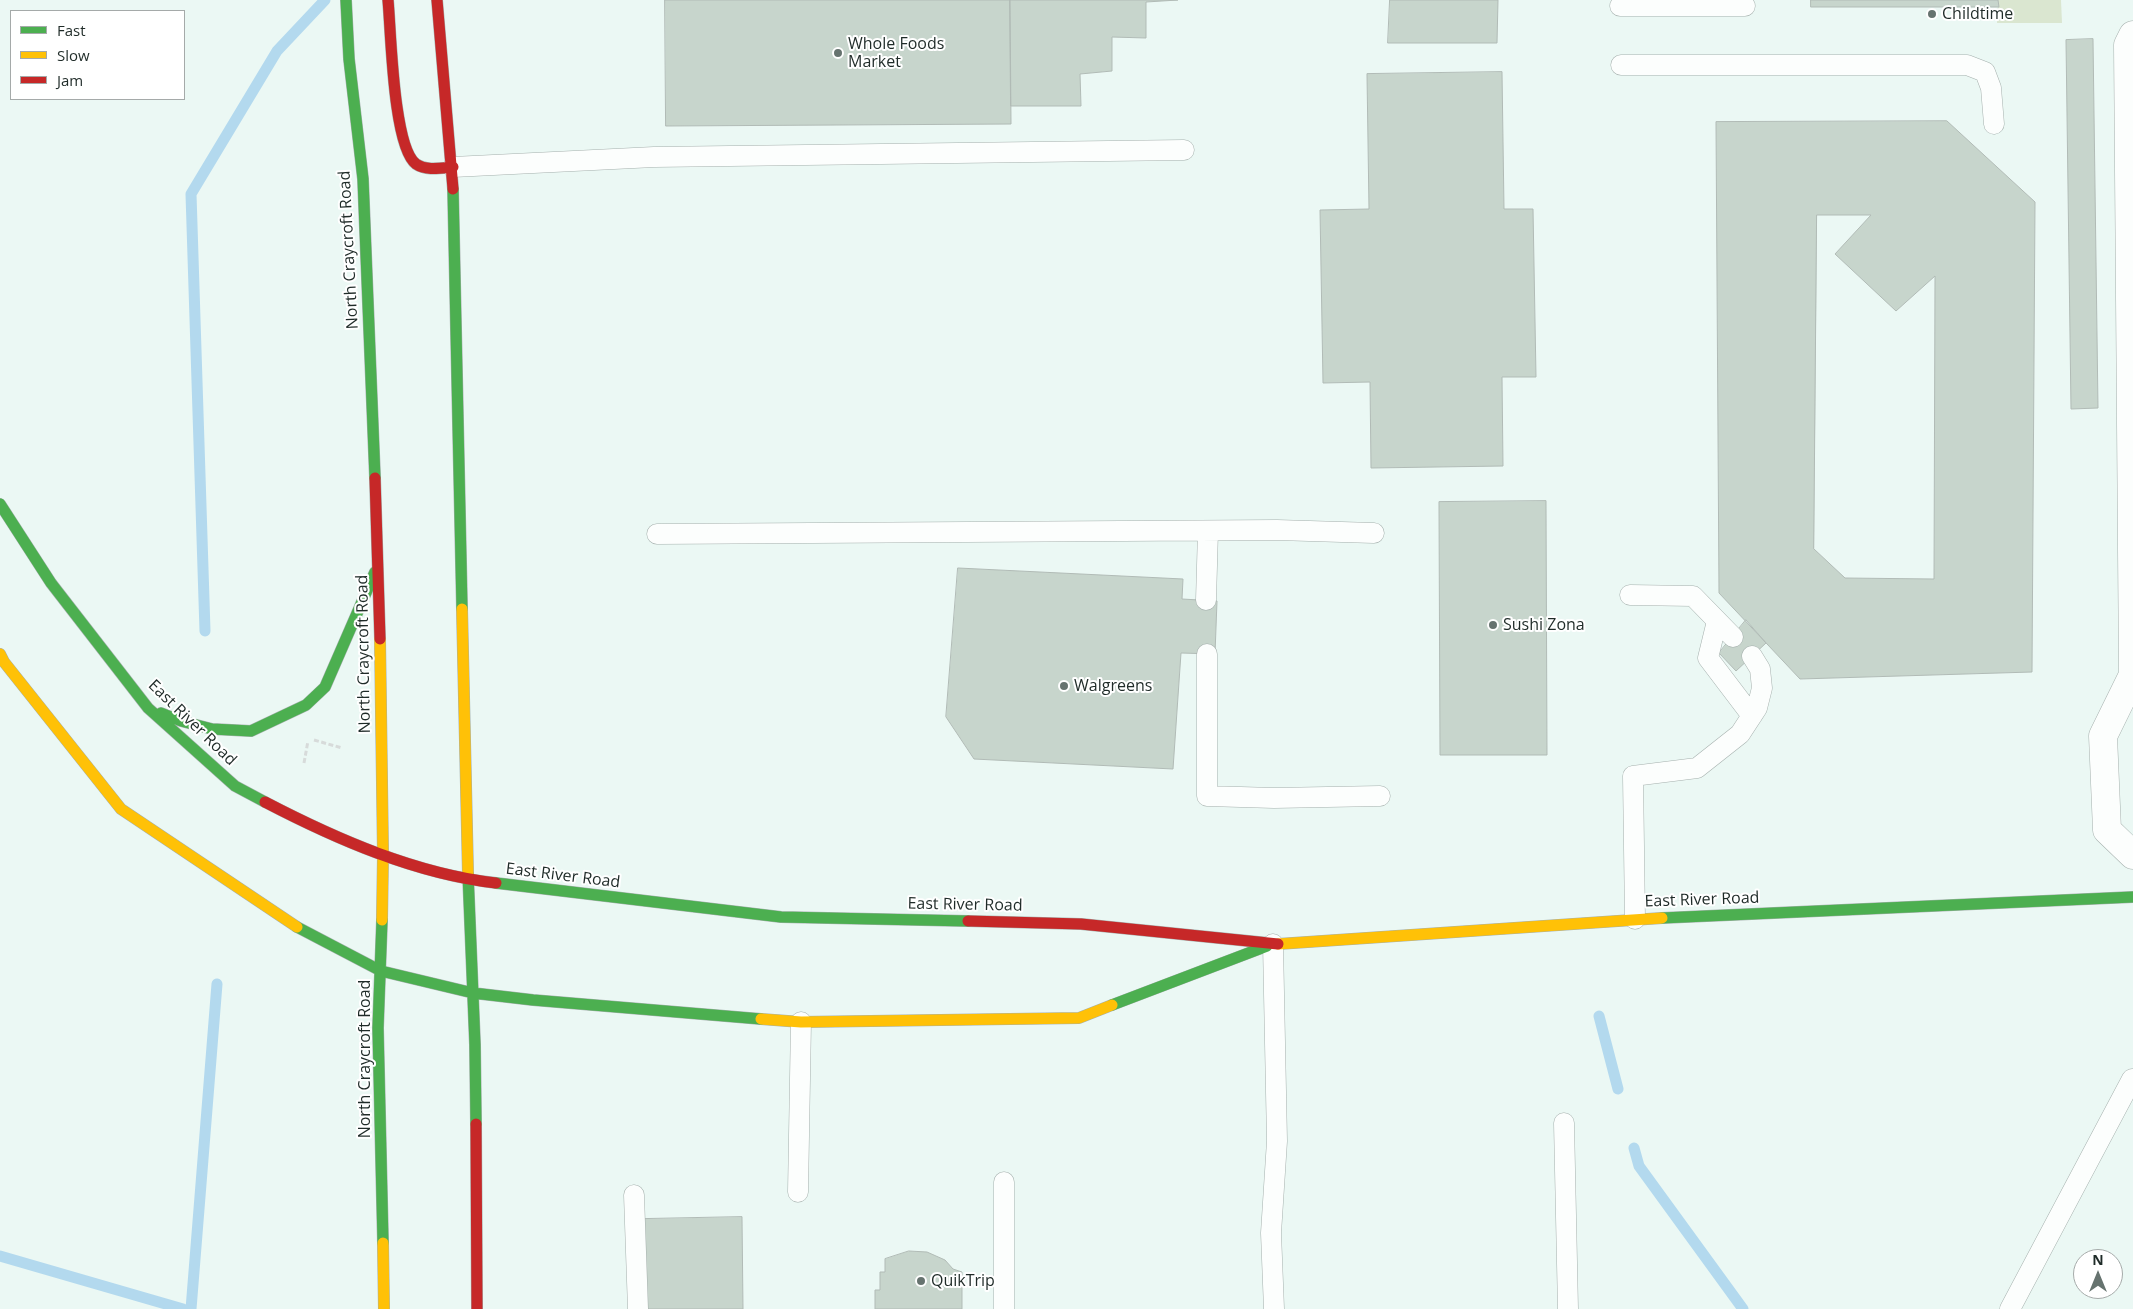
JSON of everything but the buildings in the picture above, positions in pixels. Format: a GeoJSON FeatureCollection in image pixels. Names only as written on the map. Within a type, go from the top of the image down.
{"type":"FeatureCollection","features":[{"type":"Feature","properties":{"kind":"street","name":"North Craycroft Road"},"geometry":{"type":"LineString","coordinates":[[346,0],[349,59],[363,179],[379,564],[382,971],[378,1028],[384,1309]]}},
{"type":"Feature","properties":{"kind":"street"},"geometry":{"type":"LineString","coordinates":[[388,0],[399,128],[404,148],[410,160],[422,168],[438,169],[453,167]]}},
{"type":"Feature","properties":{"kind":"street"},"geometry":{"type":"LineString","coordinates":[[437,0],[453,167],[468,880],[475,1045],[476,1309]]}},
{"type":"Feature","properties":{"kind":"street"},"geometry":{"type":"LineString","coordinates":[[2133,35],[2128,44],[2133,675],[2103,736],[2107,830],[2133,855]]}},
{"type":"Feature","properties":{"kind":"street","name":"East River Road"},"geometry":{"type":"LineString","coordinates":[[0,504],[51,583],[148,708],[235,786],[302,821],[382,855],[468,880],[781,917],[1081,924],[1273,944],[1635,919],[2133,897]]}},
{"type":"Feature","properties":{"kind":"street"},"geometry":{"type":"LineString","coordinates":[[148,708],[181,721],[212,729],[251,730],[306,705],[325,687],[379,564]]}},
{"type":"Feature","properties":{"kind":"street","name":"East River Road"},"geometry":{"type":"LineString","coordinates":[[0,654],[4,662],[121,809],[297,927],[382,971],[473,994],[801,1022],[1079,1018],[1273,944]]}},
{"type":"Feature","properties":{"kind":"lane"},"geometry":{"type":"LineString","coordinates":[[1620,6],[1745,6]]}},
{"type":"Feature","properties":{"kind":"lane"},"geometry":{"type":"LineString","coordinates":[[1621,65],[1967,65],[1985,72],[1991,88],[1994,124]]}},
{"type":"Feature","properties":{"kind":"lane"},"geometry":{"type":"LineString","coordinates":[[453,167],[654,157],[1184,150]]}},
{"type":"Feature","properties":{"kind":"lane"},"geometry":{"type":"LineString","coordinates":[[657,534],[1277,530],[1374,533]]}},
{"type":"Feature","properties":{"kind":"lane"},"geometry":{"type":"LineString","coordinates":[[1206,600],[1208,531]]}},
{"type":"Feature","properties":{"kind":"lane"},"geometry":{"type":"LineString","coordinates":[[1630,595],[1693,596],[1733,636]]}},
{"type":"Feature","properties":{"kind":"lane"},"geometry":{"type":"LineString","coordinates":[[1717,621],[1708,658],[1752,716]]}},
{"type":"Feature","properties":{"kind":"lane"},"geometry":{"type":"LineString","coordinates":[[1206,654],[1206,796],[1274,798],[1380,796]]}},
{"type":"Feature","properties":{"kind":"lane"},"geometry":{"type":"LineString","coordinates":[[1635,919],[1633,776],[1697,768],[1740,734],[1757,708],[1762,688],[1760,669],[1752,656]]}},
{"type":"Feature","properties":{"kind":"lane"},"geometry":{"type":"LineString","coordinates":[[1273,944],[1277,1141],[1271,1234],[1274,1309]]}},
{"type":"Feature","properties":{"kind":"lane"},"geometry":{"type":"LineString","coordinates":[[798,1192],[801,1022]]}},
{"type":"Feature","properties":{"kind":"lane"},"geometry":{"type":"LineString","coordinates":[[2010,1309],[2132,1079]]}},
{"type":"Feature","properties":{"kind":"lane"},"geometry":{"type":"LineString","coordinates":[[1564,1123],[1568,1309]]}},
{"type":"Feature","properties":{"kind":"lane"},"geometry":{"type":"LineString","coordinates":[[1004,1182],[1004,1309]]}},
{"type":"Feature","properties":{"kind":"lane"},"geometry":{"type":"LineString","coordinates":[[634,1194],[638,1309]]}},
{"type":"Feature","properties":{"kind":"path"},"geometry":{"type":"LineString","coordinates":[[304,763],[308,738],[342,748]]}},
{"type":"Feature","properties":{"kind":"green space"},"geometry":{"type":"Polygon","coordinates":[[[1998,0],[2061,0],[2062,23],[1997,23],[1998,0]]]}},
{"type":"Feature","properties":{"kind":"waterway"},"geometry":{"type":"LineString","coordinates":[[205,631],[191,194],[277,51],[325,0]]}},
{"type":"Feature","properties":{"kind":"waterway"},"geometry":{"type":"LineString","coordinates":[[191,1309],[217,984]]}},
{"type":"Feature","properties":{"kind":"waterway"},"geometry":{"type":"LineString","coordinates":[[1599,1016],[1618,1089]]}},
{"type":"Feature","properties":{"kind":"waterway"},"geometry":{"type":"LineString","coordinates":[[1634,1148],[1639,1166],[1743,1309]]}},
{"type":"Feature","properties":{"kind":"waterway"},"geometry":{"type":"LineString","coordinates":[[0,1256],[183,1309]]}},
{"type":"Feature","properties":{"kind":"traffic: fast"},"geometry":{"type":"LineString","coordinates":[[346,0],[349,59],[363,179],[375,478]]}},
{"type":"Feature","properties":{"kind":"traffic: fast"},"geometry":{"type":"LineString","coordinates":[[453,189],[462,609]]}},
{"type":"Feature","properties":{"kind":"traffic: fast"},"geometry":{"type":"LineString","coordinates":[[0,504],[51,583],[148,708],[235,786],[265,802]]}},
{"type":"Feature","properties":{"kind":"traffic: fast"},"geometry":{"type":"LineString","coordinates":[[161,713],[181,721],[212,729],[251,731],[306,705],[325,687],[375,572]]}},
{"type":"Feature","properties":{"kind":"traffic: fast"},"geometry":{"type":"LineString","coordinates":[[468,874],[475,1045],[476,1124]]}},
{"type":"Feature","properties":{"kind":"traffic: fast"},"geometry":{"type":"LineString","coordinates":[[496,883],[781,917],[968,921]]}},
{"type":"Feature","properties":{"kind":"traffic: fast"},"geometry":{"type":"LineString","coordinates":[[1662,918],[2133,897]]}},
{"type":"Feature","properties":{"kind":"traffic: fast"},"geometry":{"type":"LineString","coordinates":[[382,920],[378,1028],[383,1243]]}},
{"type":"Feature","properties":{"kind":"traffic: fast"},"geometry":{"type":"LineString","coordinates":[[297,927],[381,971],[473,993],[533,1000],[761,1019]]}},
{"type":"Feature","properties":{"kind":"traffic: fast"},"geometry":{"type":"LineString","coordinates":[[1112,1005],[1267,946]]}},
{"type":"Feature","properties":{"kind":"traffic: slow"},"geometry":{"type":"LineString","coordinates":[[462,609],[468,874]]}},
{"type":"Feature","properties":{"kind":"traffic: slow"},"geometry":{"type":"LineString","coordinates":[[380,639],[382,920]]}},
{"type":"Feature","properties":{"kind":"traffic: slow"},"geometry":{"type":"LineString","coordinates":[[0,654],[4,662],[121,809],[297,927]]}},
{"type":"Feature","properties":{"kind":"traffic: slow"},"geometry":{"type":"LineString","coordinates":[[1278,944],[1662,918]]}},
{"type":"Feature","properties":{"kind":"traffic: slow"},"geometry":{"type":"LineString","coordinates":[[761,1019],[801,1022],[1079,1018],[1112,1005]]}},
{"type":"Feature","properties":{"kind":"traffic: slow"},"geometry":{"type":"LineString","coordinates":[[383,1243],[384,1309]]}},
{"type":"Feature","properties":{"kind":"traffic: jam"},"geometry":{"type":"LineString","coordinates":[[388,0],[394,87],[402,136],[408,153],[416,164],[424,168],[453,167]]}},
{"type":"Feature","properties":{"kind":"traffic: jam"},"geometry":{"type":"LineString","coordinates":[[437,0],[453,189]]}},
{"type":"Feature","properties":{"kind":"traffic: jam"},"geometry":{"type":"LineString","coordinates":[[375,478],[380,639]]}},
{"type":"Feature","properties":{"kind":"traffic: jam"},"geometry":{"type":"LineString","coordinates":[[265,802],[348,842],[377,853],[436,872],[496,883]]}},
{"type":"Feature","properties":{"kind":"traffic: jam"},"geometry":{"type":"LineString","coordinates":[[968,921],[1081,924],[1278,944]]}},
{"type":"Feature","properties":{"kind":"traffic: jam"},"geometry":{"type":"LineString","coordinates":[[476,1124],[477,1309]]}},
{"type":"Feature","properties":{"kind":"place","name":"Childtime"},"geometry":{"type":"Point","coordinates":[1932,14]}},
{"type":"Feature","properties":{"kind":"place","name":"Whole Foods Market"},"geometry":{"type":"Point","coordinates":[838,53]}},
{"type":"Feature","properties":{"kind":"place","name":"Sushi Zona"},"geometry":{"type":"Point","coordinates":[1493,625]}},
{"type":"Feature","properties":{"kind":"place","name":"Walgreens"},"geometry":{"type":"Point","coordinates":[1064,686]}},
{"type":"Feature","properties":{"kind":"place","name":"QuikTrip"},"geometry":{"type":"Point","coordinates":[921,1281]}}]}
